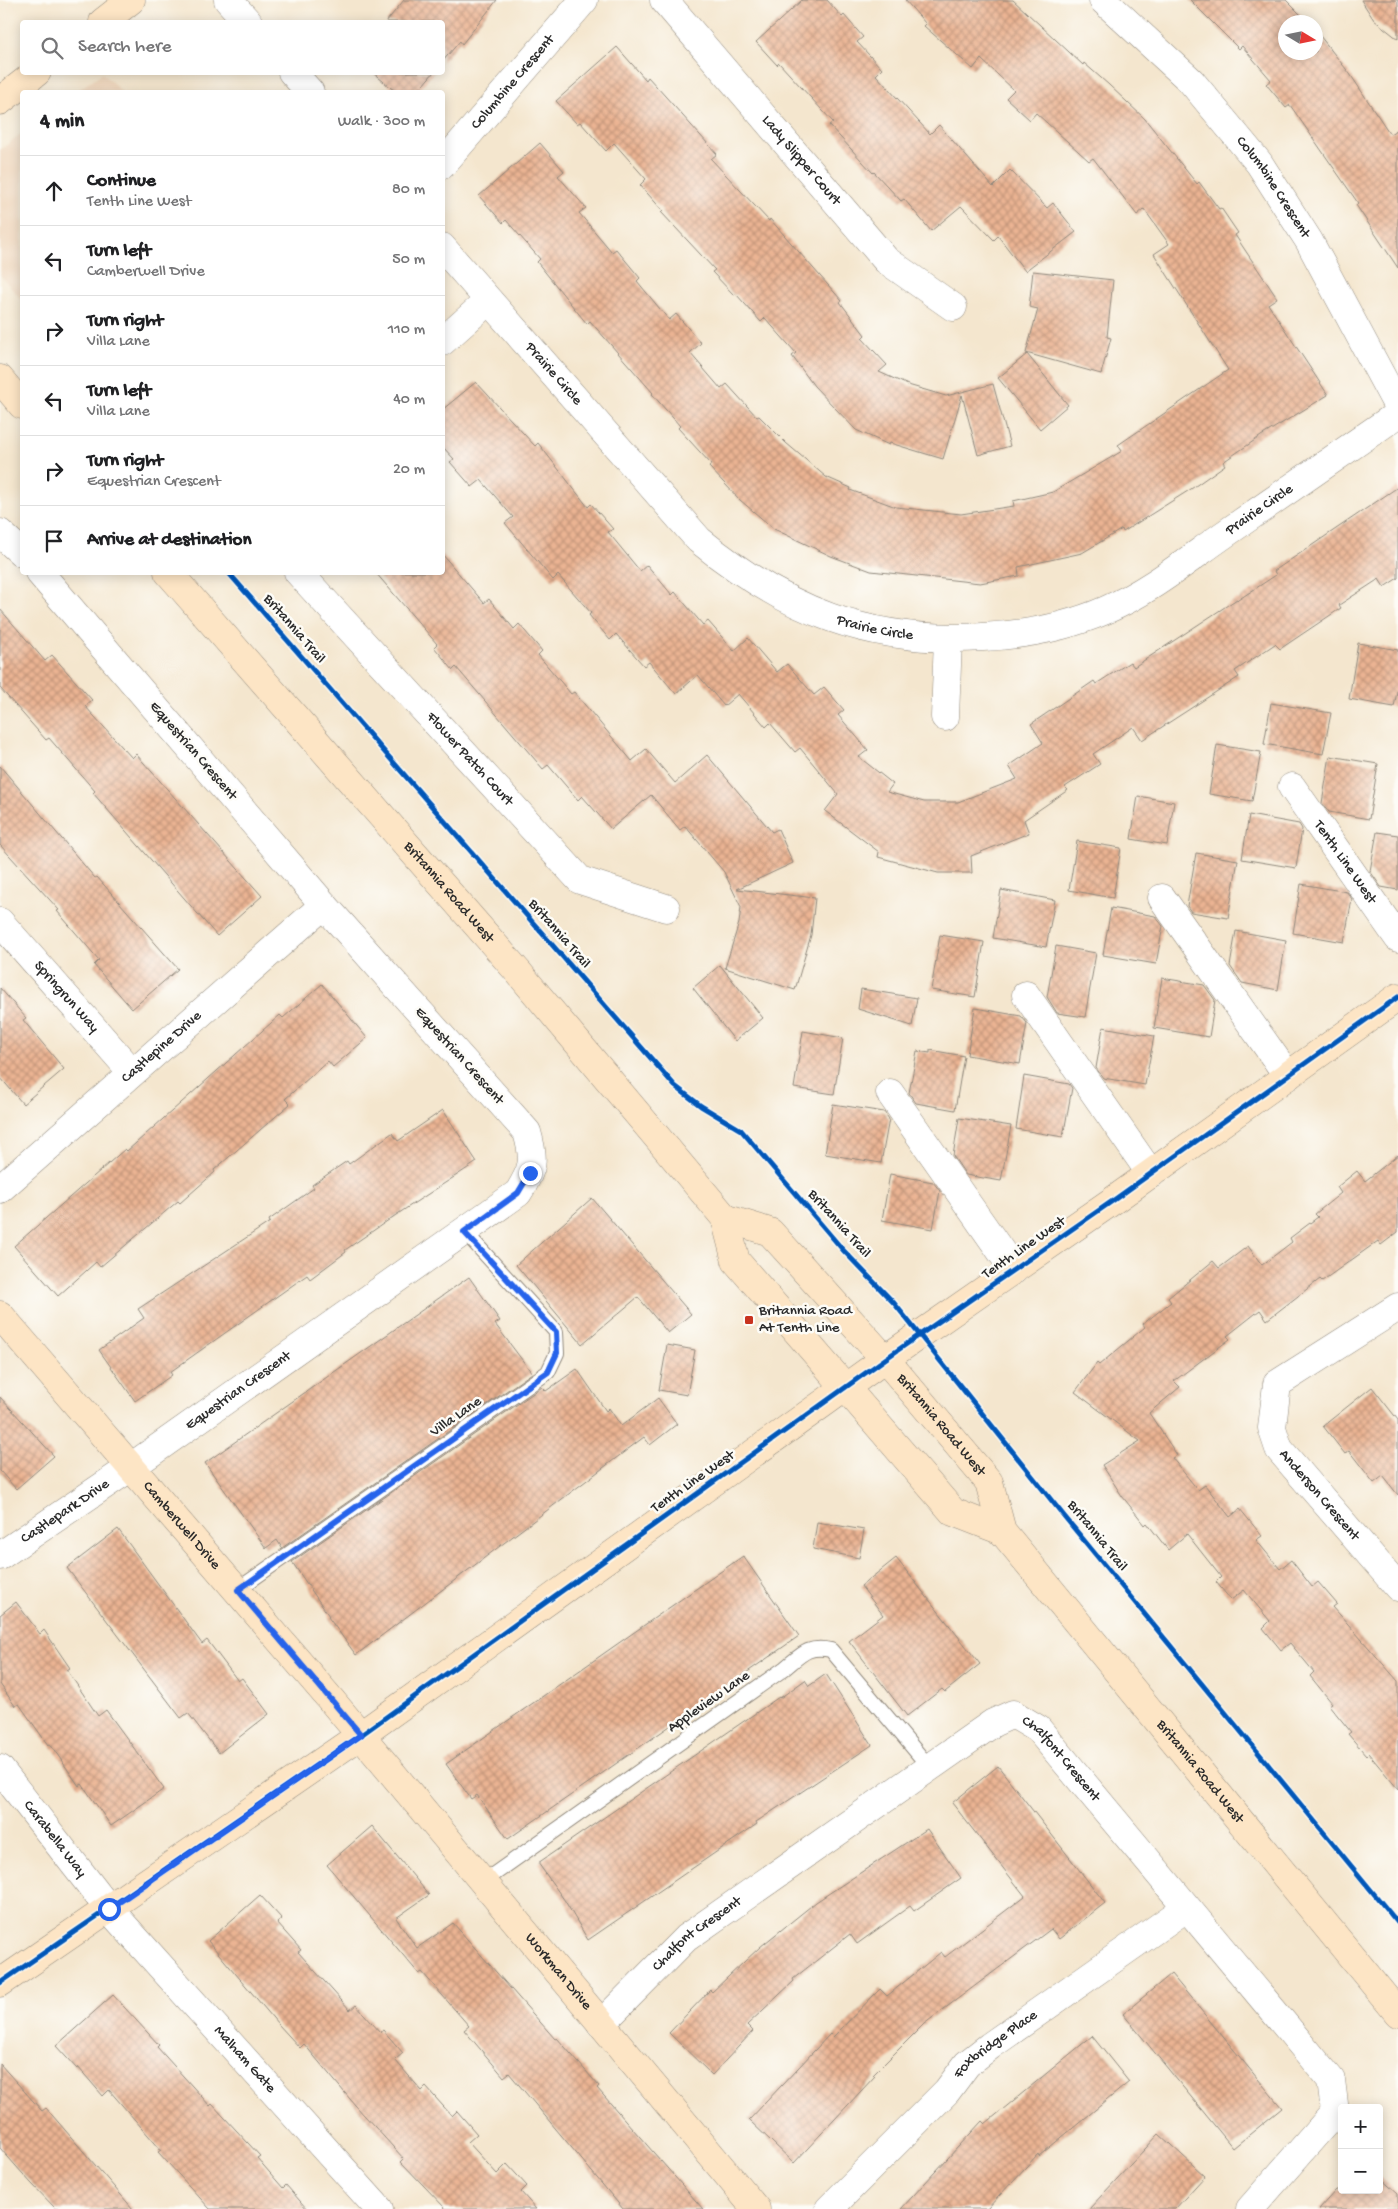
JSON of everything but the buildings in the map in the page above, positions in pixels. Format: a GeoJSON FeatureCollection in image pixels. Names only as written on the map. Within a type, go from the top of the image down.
{"type":"FeatureCollection","features":[{"type":"Feature","properties":{"kind":"street"},"geometry":{"type":"LineString","coordinates":[[106,20],[131,0]]}},
{"type":"Feature","properties":{"kind":"street"},"geometry":{"type":"LineString","coordinates":[[228,0],[246,20]]}},
{"type":"Feature","properties":{"kind":"street","name":"Columbine Crescent"},"geometry":{"type":"LineString","coordinates":[[445,162],[584,0]]}},
{"type":"Feature","properties":{"kind":"street","name":"Lady Slipper Court"},"geometry":{"type":"LineString","coordinates":[[664,0],[886,260],[953,307]]}},
{"type":"Feature","properties":{"kind":"street","name":"Columbine Crescent"},"geometry":{"type":"LineString","coordinates":[[1104,0],[1191,81],[1259,163],[1310,241],[1398,407]]}},
{"type":"Feature","properties":{"kind":"street"},"geometry":{"type":"LineString","coordinates":[[0,101],[33,75]]}},
{"type":"Feature","properties":{"kind":"street"},"geometry":{"type":"LineString","coordinates":[[295,75],[308,90]]}},
{"type":"Feature","properties":{"kind":"street","name":"Prairie Circle"},"geometry":{"type":"LineString","coordinates":[[445,251],[699,540],[737,570],[792,602],[843,622],[889,634],[948,639],[1009,636],[1044,630],[1106,610],[1156,582],[1398,414]]}},
{"type":"Feature","properties":{"kind":"street"},"geometry":{"type":"LineString","coordinates":[[445,339],[488,301]]}},
{"type":"Feature","properties":{"kind":"street"},"geometry":{"type":"LineString","coordinates":[[0,379],[20,403]]}},
{"type":"Feature","properties":{"kind":"street"},"geometry":{"type":"LineString","coordinates":[[0,534],[20,551]]}},
{"type":"Feature","properties":{"kind":"street","name":"Equestrian Crescent"},"geometry":{"type":"LineString","coordinates":[[42,575],[324,905],[527,1132],[533,1155],[530,1173],[518,1193],[131,1466]]}},
{"type":"Feature","properties":{"kind":"street","name":"Britannia Road West"},"geometry":{"type":"LineString","coordinates":[[171,575],[519,973],[725,1218],[736,1261],[953,1512],[1002,1531]]}},
{"type":"Feature","properties":{"kind":"street","name":"Flower Patch Court"},"geometry":{"type":"LineString","coordinates":[[301,575],[580,880],[666,908]]}},
{"type":"Feature","properties":{"kind":"street"},"geometry":{"type":"LineString","coordinates":[[945,717],[948,639]]}},
{"type":"Feature","properties":{"kind":"street","name":"Tenth Line West"},"geometry":{"type":"LineString","coordinates":[[1292,788],[1398,938]]}},
{"type":"Feature","properties":{"kind":"street"},"geometry":{"type":"LineString","coordinates":[[1162,898],[1288,1076]]}},
{"type":"Feature","properties":{"kind":"street","name":"Castlepine Drive"},"geometry":{"type":"LineString","coordinates":[[0,1189],[324,905]]}},
{"type":"Feature","properties":{"kind":"street","name":"Springrun Way"},"geometry":{"type":"LineString","coordinates":[[0,922],[132,1072]]}},
{"type":"Feature","properties":{"kind":"street"},"geometry":{"type":"LineString","coordinates":[[1026,995],[1151,1174]]}},
{"type":"Feature","properties":{"kind":"street","name":"Tenth Line West"},"geometry":{"type":"LineString","coordinates":[[0,1983],[361,1735],[885,1360],[1151,1174],[1398,997]]}},
{"type":"Feature","properties":{"kind":"street","name":"Tenth Line West"},"geometry":{"type":"LineString","coordinates":[[890,1093],[1014,1270]]}},
{"type":"Feature","properties":{"kind":"street","name":"Britannia Road West"},"geometry":{"type":"LineString","coordinates":[[725,1218],[770,1232],[885,1360],[989,1482],[1002,1531],[1398,2013]]}},
{"type":"Feature","properties":{"kind":"street","name":"Anderson Crescent"},"geometry":{"type":"LineString","coordinates":[[1398,1306],[1277,1384],[1272,1428],[1280,1449],[1398,1587]]}},
{"type":"Feature","properties":{"kind":"street","name":"Camberwell Drive"},"geometry":{"type":"LineString","coordinates":[[0,1315],[361,1735]]}},
{"type":"Feature","properties":{"kind":"street","name":"Castlepark Drive"},"geometry":{"type":"LineString","coordinates":[[0,1556],[131,1466]]}},
{"type":"Feature","properties":{"kind":"street","name":"Chalfont Crescent"},"geometry":{"type":"LineString","coordinates":[[601,2024],[686,1938],[993,1723],[1013,1714],[1038,1729],[1331,2080],[1335,2112],[1250,2209]]}},
{"type":"Feature","properties":{"kind":"street","name":"Workman Drive"},"geometry":{"type":"LineString","coordinates":[[361,1735],[756,2209]]}},
{"type":"Feature","properties":{"kind":"street","name":"Carabella Way"},"geometry":{"type":"LineString","coordinates":[[0,1769],[109,1909]]}},
{"type":"Feature","properties":{"kind":"street","name":"Foxbridge Place"},"geometry":{"type":"LineString","coordinates":[[829,2209],[947,2091],[967,2064],[1186,1908]]}},
{"type":"Feature","properties":{"kind":"street","name":"Malham Gate"},"geometry":{"type":"LineString","coordinates":[[109,1909],[380,2209]]}},
{"type":"Feature","properties":{"kind":"lane","name":"Villa Lane"},"geometry":{"type":"LineString","coordinates":[[238,1590],[548,1372],[557,1353],[556,1332],[464,1232]]}},
{"type":"Feature","properties":{"kind":"lane","name":"Appleview Lane"},"geometry":{"type":"LineString","coordinates":[[483,1882],[785,1668],[808,1649],[820,1648],[831,1650],[930,1768]]}},
{"type":"Feature","properties":{"kind":"shaded area"},"geometry":{"type":"Polygon","coordinates":[[[99,75],[104,75],[120,90],[79,90],[99,75]]]}},
{"type":"Feature","properties":{"kind":"shaded area"},"geometry":{"type":"Polygon","coordinates":[[[20,135],[20,298],[0,275],[0,150],[20,135]]]}},
{"type":"Feature","properties":{"kind":"cycle path","name":"Britannia Trail"},"geometry":{"type":"LineString","coordinates":[[231,575],[675,1086],[701,1106],[741,1130],[843,1250],[894,1303],[1064,1516],[1398,1923]]}},
{"type":"Feature","properties":{"kind":"cycle path"},"geometry":{"type":"LineString","coordinates":[[0,1983],[361,1735],[885,1359],[1111,1202],[1398,997]]}},
{"type":"Feature","properties":{"kind":"place","name":"Britannia Road At Tenth Line"},"geometry":{"type":"Point","coordinates":[749,1320]}},
{"type":"Feature","properties":{"kind":"route"},"geometry":{"type":"LineString","coordinates":[[109,1909],[361,1735],[238,1590],[548,1372],[557,1353],[556,1332],[464,1232],[518,1193],[530,1173]]}}]}
